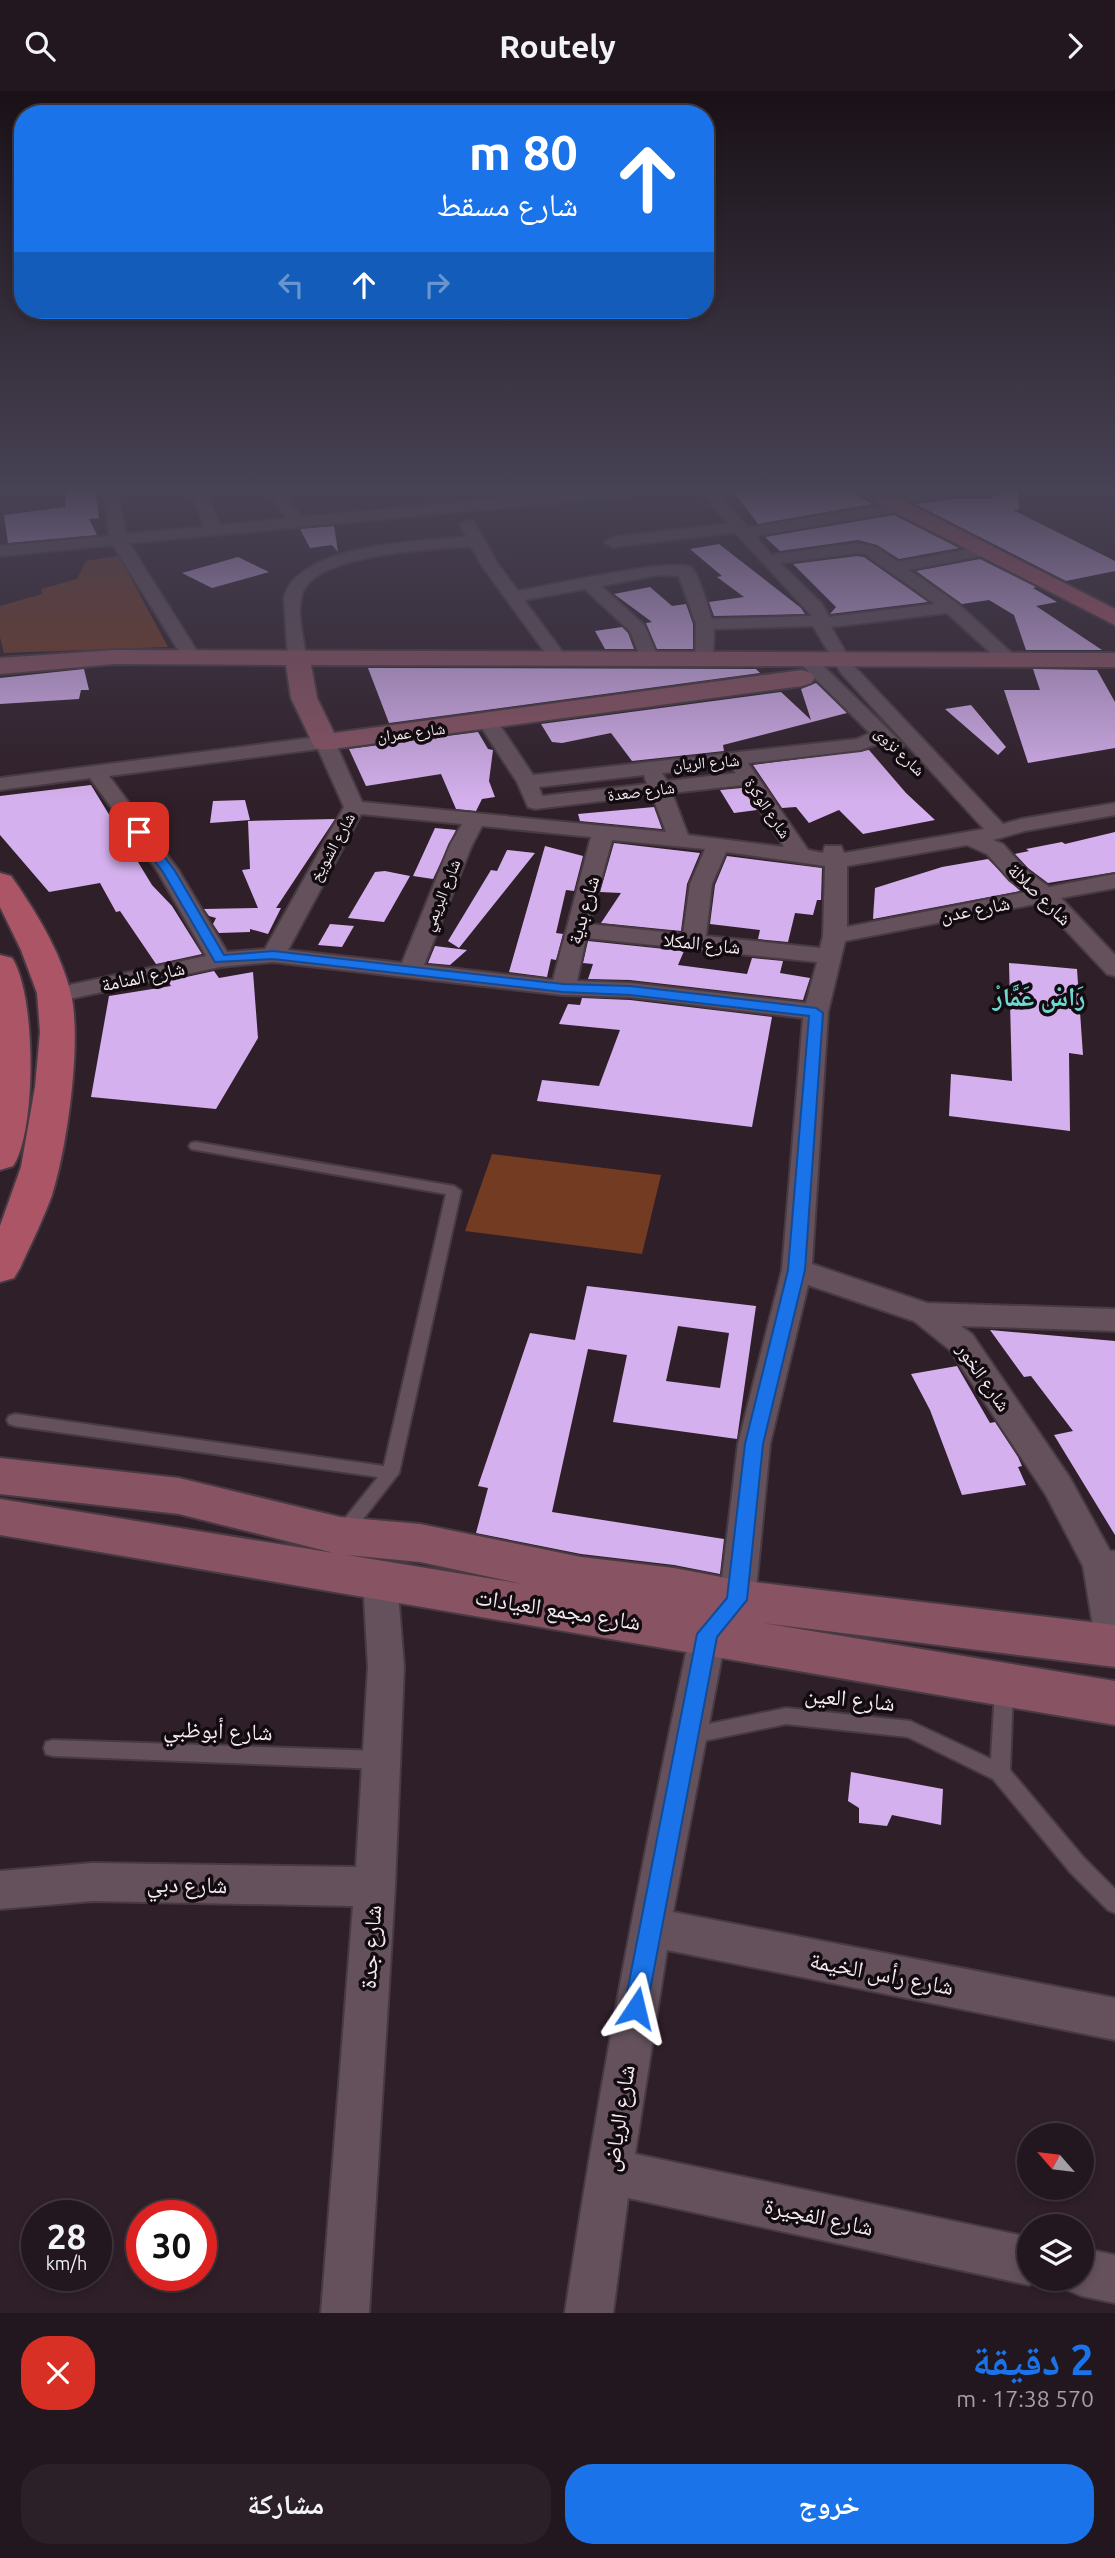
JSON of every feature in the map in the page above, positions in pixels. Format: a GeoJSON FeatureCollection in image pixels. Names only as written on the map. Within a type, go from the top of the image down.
{"type":"FeatureCollection","features":[{"type":"Feature","properties":{"kind":"main road"},"geometry":{"type":"LineString","coordinates":[[1070,595],[1115,618]]}},
{"type":"Feature","properties":{"kind":"main road"},"geometry":{"type":"LineString","coordinates":[[0,666],[68,659],[191,656],[704,658],[828,665],[886,659],[1115,660]]}},
{"type":"Feature","properties":{"kind":"main road","name":"شارع الشويخ"},"geometry":{"type":"LineString","coordinates":[[297,658],[304,698],[325,742]]}},
{"type":"Feature","properties":{"kind":"main road","name":"شارع عمران"},"geometry":{"type":"LineString","coordinates":[[325,742],[488,722],[828,665]]}},
{"type":"Feature","properties":{"kind":"main road"},"geometry":{"type":"LineString","coordinates":[[0,882],[23,920],[55,995],[52,1080],[36,1185],[0,1268]]}},
{"type":"Feature","properties":{"kind":"main road"},"geometry":{"type":"LineString","coordinates":[[0,965],[12,1020],[9,1108],[0,1158]]}},
{"type":"Feature","properties":{"kind":"main road","name":"شارع مجمع العيادات"},"geometry":{"type":"LineString","coordinates":[[0,1476],[179,1496],[340,1536],[421,1543],[555,1573],[674,1588],[722,1617],[1004,1685],[1115,1703]]}},
{"type":"Feature","properties":{"kind":"main road","name":"شارع مجمع العيادات"},"geometry":{"type":"LineString","coordinates":[[0,1517],[380,1580],[722,1617],[1115,1648]]}},
{"type":"Feature","properties":{"kind":"street"},"geometry":{"type":"LineString","coordinates":[[153,595],[191,656]]}},
{"type":"Feature","properties":{"kind":"street"},"geometry":{"type":"LineString","coordinates":[[294,595],[297,658]]}},
{"type":"Feature","properties":{"kind":"street"},"geometry":{"type":"LineString","coordinates":[[526,595],[514,597],[558,658]]}},
{"type":"Feature","properties":{"kind":"street"},"geometry":{"type":"LineString","coordinates":[[601,595],[638,629],[650,659]]}},
{"type":"Feature","properties":{"kind":"street"},"geometry":{"type":"LineString","coordinates":[[694,595],[705,625],[704,658]]}},
{"type":"Feature","properties":{"kind":"street"},"geometry":{"type":"LineString","coordinates":[[802,595],[816,608],[828,665]]}},
{"type":"Feature","properties":{"kind":"street"},"geometry":{"type":"LineString","coordinates":[[933,595],[951,607],[1009,660]]}},
{"type":"Feature","properties":{"kind":"street"},"geometry":{"type":"LineString","coordinates":[[705,625],[821,622],[951,607]]}},
{"type":"Feature","properties":{"kind":"street","name":"شارع نزوى"},"geometry":{"type":"LineString","coordinates":[[828,665],[883,734],[987,835]]}},
{"type":"Feature","properties":{"kind":"street","name":"شارع نزوى"},"geometry":{"type":"LineString","coordinates":[[828,665],[987,835]]}},
{"type":"Feature","properties":{"kind":"street"},"geometry":{"type":"LineString","coordinates":[[488,722],[527,782],[543,826]]}},
{"type":"Feature","properties":{"kind":"street","name":"شارع الريان"},"geometry":{"type":"LineString","coordinates":[[527,782],[861,744],[883,734]]}},
{"type":"Feature","properties":{"kind":"street","name":"شارع عمران"},"geometry":{"type":"LineString","coordinates":[[0,784],[325,742]]}},
{"type":"Feature","properties":{"kind":"street","name":"شارع الشويخ"},"geometry":{"type":"LineString","coordinates":[[273,955],[354,807],[325,742]]}},
{"type":"Feature","properties":{"kind":"street","name":"شارع الوكرة"},"geometry":{"type":"LineString","coordinates":[[736,760],[748,778],[821,856]]}},
{"type":"Feature","properties":{"kind":"street"},"geometry":{"type":"LineString","coordinates":[[650,767],[680,840]]}},
{"type":"Feature","properties":{"kind":"street"},"geometry":{"type":"LineString","coordinates":[[96,773],[168,871],[220,960]]}},
{"type":"Feature","properties":{"kind":"street","name":"شارع صعدة"},"geometry":{"type":"LineString","coordinates":[[534,803],[748,778]]}},
{"type":"Feature","properties":{"kind":"street"},"geometry":{"type":"LineString","coordinates":[[354,807],[821,856],[987,835],[1021,825],[1115,809]]}},
{"type":"Feature","properties":{"kind":"street","name":"شارع البريمي"},"geometry":{"type":"LineString","coordinates":[[410,971],[461,845],[475,820]]}},
{"type":"Feature","properties":{"kind":"street","name":"شارع بدية"},"geometry":{"type":"LineString","coordinates":[[563,988],[603,832]]}},
{"type":"Feature","properties":{"kind":"street","name":"شارع صلالة"},"geometry":{"type":"LineString","coordinates":[[987,835],[1018,875],[1045,895],[1115,969]]}},
{"type":"Feature","properties":{"kind":"street"},"geometry":{"type":"LineString","coordinates":[[694,942],[701,884],[718,844]]}},
{"type":"Feature","properties":{"kind":"street","name":"شارع الرياض"},"geometry":{"type":"LineString","coordinates":[[589,2313],[609,2171],[650,1927],[687,1737],[722,1617],[754,1444],[797,1270],[816,1013],[832,946],[821,856]]}},
{"type":"Feature","properties":{"kind":"street","name":"شارع عدن"},"geometry":{"type":"LineString","coordinates":[[832,946],[1115,881]]}},
{"type":"Feature","properties":{"kind":"street","name":"شارع المكلا"},"geometry":{"type":"LineString","coordinates":[[576,930],[694,942],[832,946]]}},
{"type":"Feature","properties":{"kind":"street","name":"شارع المنامة"},"geometry":{"type":"LineString","coordinates":[[55,995],[220,960],[273,955],[563,988],[630,991],[816,1013]]}},
{"type":"Feature","properties":{"kind":"street","name":"شارع الخور"},"geometry":{"type":"LineString","coordinates":[[797,1270],[925,1314],[948,1329],[970,1355],[1108,1565],[1115,1648]]}},
{"type":"Feature","properties":{"kind":"street"},"geometry":{"type":"LineString","coordinates":[[925,1314],[1115,1320]]}},
{"type":"Feature","properties":{"kind":"street","name":"شارع جدة"},"geometry":{"type":"LineString","coordinates":[[345,2313],[375,1887],[386,1667],[380,1580]]}},
{"type":"Feature","properties":{"kind":"street","name":"شارع دبي"},"geometry":{"type":"LineString","coordinates":[[0,1890],[93,1882],[375,1887]]}},
{"type":"Feature","properties":{"kind":"street","name":"شارع رأس الخيمة"},"geometry":{"type":"LineString","coordinates":[[650,1927],[1115,2019]]}},
{"type":"Feature","properties":{"kind":"street","name":"شارع الفجيرة"},"geometry":{"type":"LineString","coordinates":[[609,2171],[1017,2258]]}},
{"type":"Feature","properties":{"kind":"street"},"geometry":{"type":"LineString","coordinates":[[1094,2275],[1115,2279]]}},
{"type":"Feature","properties":{"kind":"lane"},"geometry":{"type":"LineString","coordinates":[[196,1146],[454,1191],[391,1473],[340,1536]]}},
{"type":"Feature","properties":{"kind":"lane"},"geometry":{"type":"LineString","coordinates":[[15,1420],[391,1473]]}},
{"type":"Feature","properties":{"kind":"lane"},"geometry":{"type":"LineString","coordinates":[[1004,1685],[1000,1773],[1077,1865],[1115,1903]]}},
{"type":"Feature","properties":{"kind":"lane","name":"شارع العين"},"geometry":{"type":"LineString","coordinates":[[687,1737],[786,1716],[909,1729],[1000,1773]]}},
{"type":"Feature","properties":{"kind":"lane","name":"شارع أبوظبي"},"geometry":{"type":"LineString","coordinates":[[53,1748],[381,1760]]}},
{"type":"Feature","properties":{"kind":"shaded area"},"geometry":{"type":"Polygon","coordinates":[[[40,595],[140,595],[168,647],[4,653],[0,637],[0,606],[40,595]]]}},
{"type":"Feature","properties":{"kind":"shaded area"},"geometry":{"type":"Polygon","coordinates":[[[492,1154],[661,1175],[642,1254],[465,1231],[492,1154]]]}},
{"type":"Feature","properties":{"kind":"building"},"geometry":{"type":"Polygon","coordinates":[[[615,595],[659,595],[672,606],[686,604],[693,624],[693,649],[657,649],[646,623],[652,622],[615,595]]]}},
{"type":"Feature","properties":{"kind":"building"},"geometry":{"type":"Polygon","coordinates":[[[741,595],[784,595],[805,614],[714,616],[709,602],[744,597],[741,595]]]}},
{"type":"Feature","properties":{"kind":"building"},"geometry":{"type":"Polygon","coordinates":[[[824,595],[918,595],[928,602],[830,614],[836,607],[824,595]]]}},
{"type":"Feature","properties":{"kind":"building"},"geometry":{"type":"Polygon","coordinates":[[[949,595],[1044,595],[1057,602],[1036,606],[1102,650],[1026,650],[1014,615],[989,600],[962,604],[949,595]]]}},
{"type":"Feature","properties":{"kind":"building"},"geometry":{"type":"Polygon","coordinates":[[[622,627],[628,633],[634,649],[605,649],[595,631],[622,627]]]}},
{"type":"Feature","properties":{"kind":"building"},"geometry":{"type":"Polygon","coordinates":[[[368,668],[756,669],[760,673],[389,723],[368,668]]]}},
{"type":"Feature","properties":{"kind":"building"},"geometry":{"type":"Polygon","coordinates":[[[84,669],[89,690],[81,690],[79,699],[0,704],[0,678],[84,669]]]}},
{"type":"Feature","properties":{"kind":"building"},"geometry":{"type":"Polygon","coordinates":[[[1033,669],[1097,670],[1115,702],[1115,748],[1028,763],[1004,690],[1040,690],[1033,669]]]}},
{"type":"Feature","properties":{"kind":"building"},"geometry":{"type":"Polygon","coordinates":[[[816,683],[847,713],[723,745],[724,751],[632,761],[611,733],[562,743],[552,742],[541,724],[781,692],[811,720],[801,689],[816,683]]]}},
{"type":"Feature","properties":{"kind":"building"},"geometry":{"type":"Polygon","coordinates":[[[971,705],[1006,747],[998,755],[945,709],[971,705]]]}},
{"type":"Feature","properties":{"kind":"building"},"geometry":{"type":"Polygon","coordinates":[[[478,732],[488,749],[493,750],[489,781],[495,797],[482,799],[476,811],[456,809],[441,774],[366,786],[349,749],[478,732]]]}},
{"type":"Feature","properties":{"kind":"building"},"geometry":{"type":"Polygon","coordinates":[[[869,750],[906,793],[935,820],[863,834],[839,810],[809,823],[796,807],[782,808],[753,765],[869,750]]]}},
{"type":"Feature","properties":{"kind":"building"},"geometry":{"type":"Polygon","coordinates":[[[91,785],[152,885],[172,906],[202,954],[156,964],[120,911],[116,912],[100,883],[49,892],[0,835],[0,796],[91,785]]]}},
{"type":"Feature","properties":{"kind":"building"},"geometry":{"type":"Polygon","coordinates":[[[742,788],[757,810],[734,813],[720,790],[742,788]]]}},
{"type":"Feature","properties":{"kind":"building"},"geometry":{"type":"Polygon","coordinates":[[[245,800],[250,820],[210,823],[213,801],[245,800]]]}},
{"type":"Feature","properties":{"kind":"building"},"geometry":{"type":"Polygon","coordinates":[[[654,807],[662,829],[580,821],[578,814],[654,807]]]}},
{"type":"Feature","properties":{"kind":"building"},"geometry":{"type":"Polygon","coordinates":[[[335,819],[276,908],[281,908],[268,934],[250,929],[250,932],[219,933],[213,924],[216,918],[209,916],[204,909],[258,908],[242,870],[250,869],[248,821],[335,819]]]}},
{"type":"Feature","properties":{"kind":"building"},"geometry":{"type":"Polygon","coordinates":[[[435,828],[456,830],[433,879],[413,876],[435,828]]]}},
{"type":"Feature","properties":{"kind":"building"},"geometry":{"type":"Polygon","coordinates":[[[1115,832],[1115,872],[1048,883],[1015,854],[1029,851],[1026,849],[1062,842],[1065,844],[1115,832]]]}},
{"type":"Feature","properties":{"kind":"building"},"geometry":{"type":"Polygon","coordinates":[[[614,843],[700,853],[687,884],[681,931],[601,923],[621,893],[600,892],[614,843]]]}},
{"type":"Feature","properties":{"kind":"building"},"geometry":{"type":"Polygon","coordinates":[[[545,846],[583,856],[574,891],[566,890],[556,933],[563,934],[556,960],[551,959],[547,977],[509,972],[545,846]]]}},
{"type":"Feature","properties":{"kind":"building"},"geometry":{"type":"Polygon","coordinates":[[[507,850],[535,853],[459,948],[448,941],[491,870],[497,871],[507,850]]]}},
{"type":"Feature","properties":{"kind":"building"},"geometry":{"type":"Polygon","coordinates":[[[727,856],[822,868],[821,900],[817,900],[813,915],[795,913],[788,942],[758,939],[760,930],[710,924],[715,885],[727,856]]]}},
{"type":"Feature","properties":{"kind":"building"},"geometry":{"type":"Polygon","coordinates":[[[988,859],[1020,891],[873,919],[875,888],[942,867],[988,859]]]}},
{"type":"Feature","properties":{"kind":"building"},"geometry":{"type":"Polygon","coordinates":[[[385,871],[410,876],[384,922],[348,918],[375,872],[385,871]]]}},
{"type":"Feature","properties":{"kind":"building"},"geometry":{"type":"Polygon","coordinates":[[[330,924],[354,926],[342,947],[318,945],[330,924]]]}},
{"type":"Feature","properties":{"kind":"building"},"geometry":{"type":"Polygon","coordinates":[[[588,941],[684,951],[678,965],[747,974],[752,958],[783,961],[780,973],[810,978],[803,1000],[630,980],[588,979],[593,964],[583,963],[588,941]]]}},
{"type":"Feature","properties":{"kind":"building"},"geometry":{"type":"Polygon","coordinates":[[[435,946],[467,950],[450,965],[428,963],[435,946]]]}},
{"type":"Feature","properties":{"kind":"building"},"geometry":{"type":"Polygon","coordinates":[[[1009,963],[1077,969],[1083,1055],[1069,1053],[1070,1131],[949,1116],[951,1074],[1012,1081],[1009,963]]]}},
{"type":"Feature","properties":{"kind":"building"},"geometry":{"type":"Polygon","coordinates":[[[214,971],[219,978],[253,972],[258,1038],[216,1109],[91,1097],[109,996],[171,986],[168,981],[214,971]]]}},
{"type":"Feature","properties":{"kind":"building"},"geometry":{"type":"Polygon","coordinates":[[[582,998],[630,1000],[772,1017],[752,1127],[537,1101],[542,1080],[599,1086],[620,1030],[559,1024],[568,1004],[580,1005],[582,998]]]}},
{"type":"Feature","properties":{"kind":"building"},"geometry":{"type":"Polygon","coordinates":[[[587,1286],[756,1306],[737,1439],[613,1422],[627,1355],[588,1349],[552,1512],[724,1539],[720,1574],[674,1565],[581,1554],[476,1533],[488,1488],[478,1486],[530,1333],[575,1340],[587,1286]],[[678,1326],[666,1381],[720,1388],[729,1333],[678,1326]]]}},
{"type":"Feature","properties":{"kind":"building"},"geometry":{"type":"Polygon","coordinates":[[[990,1330],[1115,1341],[1115,1535],[1054,1435],[1073,1431],[1031,1376],[1024,1377],[990,1330]]]}},
{"type":"Feature","properties":{"kind":"building"},"geometry":{"type":"Polygon","coordinates":[[[957,1366],[990,1423],[995,1422],[1018,1457],[1022,1466],[1018,1467],[1026,1485],[962,1495],[930,1410],[911,1374],[957,1366]]]}},
{"type":"Feature","properties":{"kind":"building"},"geometry":{"type":"Polygon","coordinates":[[[851,1772],[943,1789],[941,1825],[892,1815],[887,1826],[859,1823],[859,1808],[848,1801],[851,1772]]]}},
{"type":"Feature","properties":{"kind":"district","name":"رَاسْ عَمَّارْ"},"geometry":{"type":"Point","coordinates":[1039,996]}},
{"type":"Feature","properties":{"kind":"route"},"geometry":{"type":"LineString","coordinates":[[139,832],[168,871],[220,960],[273,955],[563,988],[630,991],[816,1013],[797,1270],[754,1444],[737,1600],[708,1634],[636,2008]]}}]}
